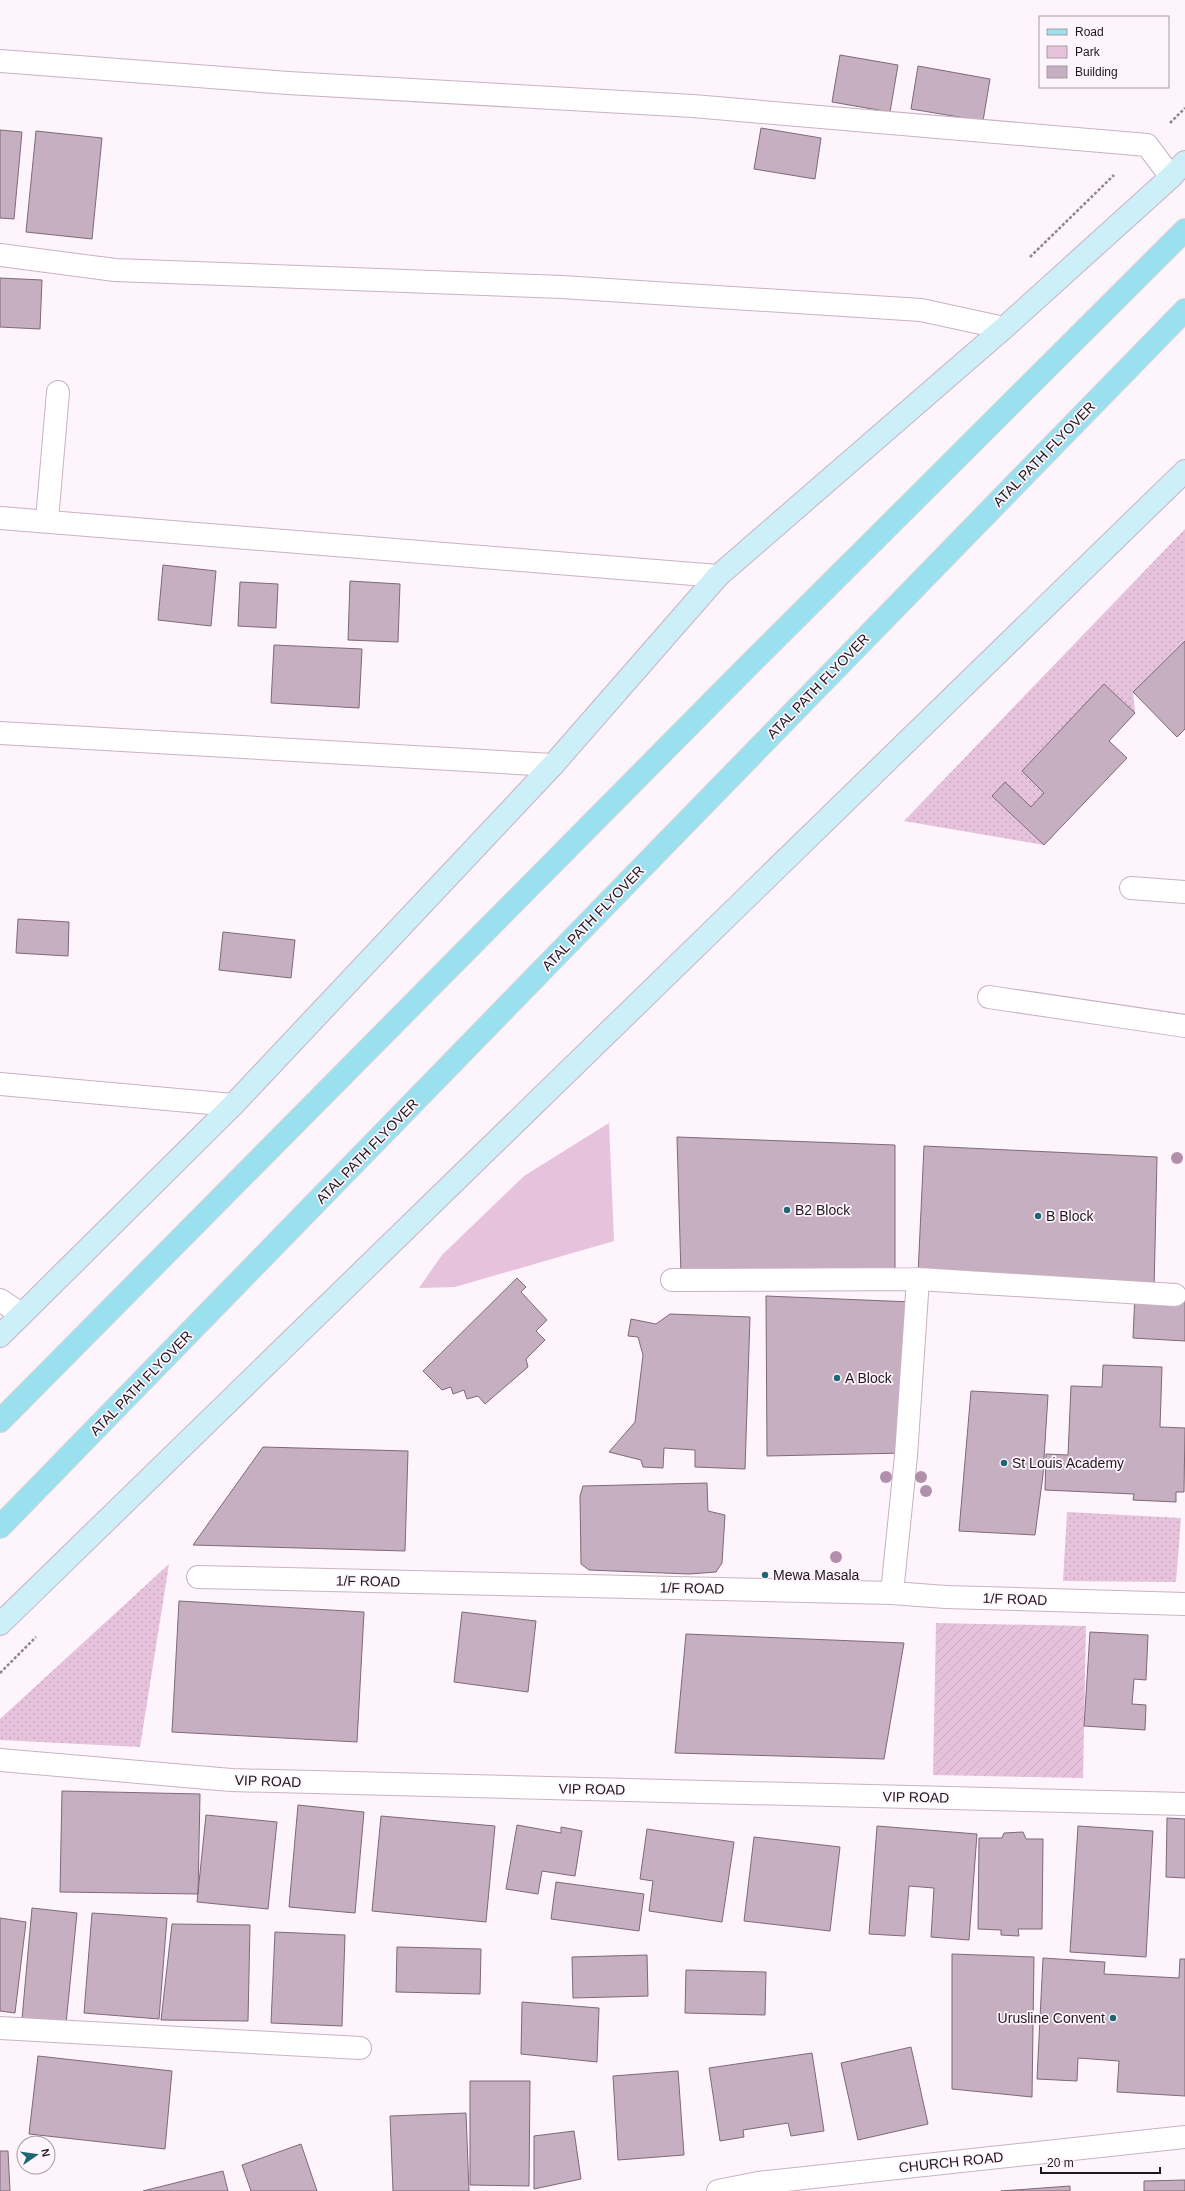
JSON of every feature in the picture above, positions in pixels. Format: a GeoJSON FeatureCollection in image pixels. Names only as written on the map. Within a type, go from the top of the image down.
{"type":"FeatureCollection","features":[{"type":"Feature","properties":{"kind":"main road"},"geometry":{"type":"LineString","coordinates":[[0,1421],[738,676],[1185,230]]}},
{"type":"Feature","properties":{"kind":"main road","name":"ATAL PATH FLYOVER"},"geometry":{"type":"LineString","coordinates":[[0,1527],[1185,310]]}},
{"type":"Feature","properties":{"kind":"street"},"geometry":{"type":"LineString","coordinates":[[0,61],[288,83],[693,106],[1147,144],[1178,169],[1004,328],[718,576],[553,765],[233,1105],[0,1336]]}},
{"type":"Feature","properties":{"kind":"street"},"geometry":{"type":"LineString","coordinates":[[0,255],[115,270],[562,288],[922,310],[1004,328]]}},
{"type":"Feature","properties":{"kind":"street"},"geometry":{"type":"LineString","coordinates":[[46,520],[58,392]]}},
{"type":"Feature","properties":{"kind":"street"},"geometry":{"type":"LineString","coordinates":[[0,1624],[1185,471]]}},
{"type":"Feature","properties":{"kind":"street"},"geometry":{"type":"LineString","coordinates":[[0,518],[46,520],[213,536],[718,576]]}},
{"type":"Feature","properties":{"kind":"street"},"geometry":{"type":"LineString","coordinates":[[0,733],[553,765]]}},
{"type":"Feature","properties":{"kind":"street"},"geometry":{"type":"LineString","coordinates":[[1131,888],[1185,892]]}},
{"type":"Feature","properties":{"kind":"street"},"geometry":{"type":"LineString","coordinates":[[989,997],[1185,1026]]}},
{"type":"Feature","properties":{"kind":"street"},"geometry":{"type":"LineString","coordinates":[[0,1084],[198,1104],[233,1105]]}},
{"type":"Feature","properties":{"kind":"street"},"geometry":{"type":"LineString","coordinates":[[892,1593],[906,1456],[918,1279]]}},
{"type":"Feature","properties":{"kind":"street"},"geometry":{"type":"LineString","coordinates":[[672,1280],[918,1279],[1175,1295]]}},
{"type":"Feature","properties":{"kind":"street"},"geometry":{"type":"LineString","coordinates":[[0,1300],[22,1314]]}},
{"type":"Feature","properties":{"kind":"street","name":"1/F ROAD"},"geometry":{"type":"LineString","coordinates":[[198,1577],[892,1593],[954,1597],[1185,1604]]}},
{"type":"Feature","properties":{"kind":"street","name":"VIP ROAD"},"geometry":{"type":"LineString","coordinates":[[0,1760],[232,1780],[1185,1804]]}},
{"type":"Feature","properties":{"kind":"street"},"geometry":{"type":"LineString","coordinates":[[0,2028],[360,2048]]}},
{"type":"Feature","properties":{"kind":"street","name":"CHURCH ROAD"},"geometry":{"type":"LineString","coordinates":[[718,2191],[758,2183],[1185,2137]]}},
{"type":"Feature","properties":{"kind":"path"},"geometry":{"type":"LineString","coordinates":[[1028,259],[1118,172]]}},
{"type":"Feature","properties":{"kind":"green space"},"geometry":{"type":"Polygon","coordinates":[[[1185,529],[1185,641],[1133,692],[1135,713],[1104,684],[1022,771],[1044,793],[1031,807],[1005,782],[992,796],[1044,845],[904,821],[1185,529]]]}},
{"type":"Feature","properties":{"kind":"green space"},"geometry":{"type":"Polygon","coordinates":[[[609,1123],[614,1241],[455,1287],[419,1288],[442,1255],[524,1176],[609,1123]]]}},
{"type":"Feature","properties":{"kind":"green space"},"geometry":{"type":"Polygon","coordinates":[[[1067,1512],[1181,1518],[1176,1582],[1063,1581],[1067,1512]]]}},
{"type":"Feature","properties":{"kind":"green space"},"geometry":{"type":"Polygon","coordinates":[[[169,1564],[140,1747],[0,1740],[0,1719],[169,1564]]]}},
{"type":"Feature","properties":{"kind":"green space"},"geometry":{"type":"Polygon","coordinates":[[[936,1623],[1086,1626],[1083,1778],[933,1775],[936,1623]]]}},
{"type":"Feature","properties":{"kind":"building"},"geometry":{"type":"Polygon","coordinates":[[[840,55],[898,65],[890,112],[832,102],[840,55]]]}},
{"type":"Feature","properties":{"kind":"building"},"geometry":{"type":"Polygon","coordinates":[[[918,66],[990,79],[983,121],[911,109],[918,66]]]}},
{"type":"Feature","properties":{"kind":"building"},"geometry":{"type":"Polygon","coordinates":[[[761,128],[821,138],[815,179],[754,169],[761,128]]]}},
{"type":"Feature","properties":{"kind":"building"},"geometry":{"type":"Polygon","coordinates":[[[0,130],[22,132],[14,219],[0,218],[0,130]]]}},
{"type":"Feature","properties":{"kind":"building"},"geometry":{"type":"Polygon","coordinates":[[[36,131],[102,138],[92,239],[26,232],[36,131]]]}},
{"type":"Feature","properties":{"kind":"building"},"geometry":{"type":"Polygon","coordinates":[[[0,278],[42,280],[40,329],[0,327],[0,278]]]}},
{"type":"Feature","properties":{"kind":"building"},"geometry":{"type":"Polygon","coordinates":[[[163,565],[216,571],[211,626],[158,620],[163,565]]]}},
{"type":"Feature","properties":{"kind":"building"},"geometry":{"type":"Polygon","coordinates":[[[350,581],[400,584],[398,642],[348,640],[350,581]]]}},
{"type":"Feature","properties":{"kind":"building"},"geometry":{"type":"Polygon","coordinates":[[[240,582],[278,584],[276,628],[238,626],[240,582]]]}},
{"type":"Feature","properties":{"kind":"building"},"geometry":{"type":"Polygon","coordinates":[[[1185,641],[1185,729],[1177,737],[1133,692],[1185,641]]]}},
{"type":"Feature","properties":{"kind":"building"},"geometry":{"type":"Polygon","coordinates":[[[274,645],[362,649],[359,708],[271,703],[274,645]]]}},
{"type":"Feature","properties":{"kind":"building"},"geometry":{"type":"Polygon","coordinates":[[[1104,684],[1135,713],[1109,741],[1127,758],[1044,845],[992,796],[1005,782],[1031,807],[1044,793],[1022,771],[1104,684]]]}},
{"type":"Feature","properties":{"kind":"building"},"geometry":{"type":"Polygon","coordinates":[[[18,919],[69,922],[68,956],[16,953],[18,919]]]}},
{"type":"Feature","properties":{"kind":"building"},"geometry":{"type":"Polygon","coordinates":[[[223,932],[295,940],[291,978],[219,970],[223,932]]]}},
{"type":"Feature","properties":{"kind":"building","name":"B2 Block"},"geometry":{"type":"Polygon","coordinates":[[[677,1137],[895,1145],[895,1277],[681,1275],[677,1137]]]}},
{"type":"Feature","properties":{"kind":"building","name":"B Block"},"geometry":{"type":"Polygon","coordinates":[[[924,1146],[1157,1157],[1154,1291],[918,1275],[924,1146]]]}},
{"type":"Feature","properties":{"kind":"building"},"geometry":{"type":"Polygon","coordinates":[[[517,1278],[526,1287],[521,1292],[547,1320],[536,1331],[545,1340],[526,1359],[528,1367],[485,1404],[478,1396],[467,1399],[464,1390],[453,1394],[451,1387],[442,1390],[423,1371],[517,1278]]]}},
{"type":"Feature","properties":{"kind":"building"},"geometry":{"type":"Polygon","coordinates":[[[1135,1293],[1185,1295],[1185,1341],[1133,1338],[1135,1293]]]}},
{"type":"Feature","properties":{"kind":"building","name":"A Block"},"geometry":{"type":"Polygon","coordinates":[[[766,1296],[912,1302],[904,1453],[767,1456],[766,1296]]]}},
{"type":"Feature","properties":{"kind":"building"},"geometry":{"type":"Polygon","coordinates":[[[670,1314],[750,1317],[745,1469],[695,1467],[695,1450],[664,1448],[663,1468],[643,1467],[641,1460],[609,1452],[635,1422],[643,1355],[638,1337],[628,1336],[631,1319],[656,1324],[670,1314]]]}},
{"type":"Feature","properties":{"kind":"building"},"geometry":{"type":"Polygon","coordinates":[[[1103,1365],[1162,1367],[1160,1427],[1185,1428],[1184,1492],[1176,1492],[1176,1502],[1133,1500],[1134,1494],[1045,1490],[1046,1454],[1068,1455],[1071,1386],[1102,1387],[1103,1365]]]}},
{"type":"Feature","properties":{"kind":"building","name":"St Louis Academy"},"geometry":{"type":"Polygon","coordinates":[[[971,1391],[1048,1395],[1043,1475],[1035,1535],[959,1531],[971,1391]]]}},
{"type":"Feature","properties":{"kind":"building"},"geometry":{"type":"Polygon","coordinates":[[[263,1447],[408,1451],[405,1551],[193,1545],[263,1447]]]}},
{"type":"Feature","properties":{"kind":"building"},"geometry":{"type":"Polygon","coordinates":[[[707,1483],[708,1511],[725,1515],[722,1563],[716,1572],[689,1574],[589,1570],[581,1564],[580,1496],[583,1486],[707,1483]]]}},
{"type":"Feature","properties":{"kind":"building"},"geometry":{"type":"Polygon","coordinates":[[[179,1601],[364,1612],[357,1742],[172,1732],[179,1601]]]}},
{"type":"Feature","properties":{"kind":"building"},"geometry":{"type":"Polygon","coordinates":[[[462,1612],[536,1621],[528,1692],[454,1682],[462,1612]]]}},
{"type":"Feature","properties":{"kind":"building"},"geometry":{"type":"Polygon","coordinates":[[[1090,1632],[1148,1635],[1146,1680],[1134,1679],[1132,1704],[1146,1705],[1145,1730],[1084,1726],[1090,1632]]]}},
{"type":"Feature","properties":{"kind":"building"},"geometry":{"type":"Polygon","coordinates":[[[686,1634],[904,1643],[884,1759],[675,1753],[686,1634]]]}},
{"type":"Feature","properties":{"kind":"building"},"geometry":{"type":"Polygon","coordinates":[[[62,1791],[200,1794],[198,1894],[60,1892],[62,1791]]]}},
{"type":"Feature","properties":{"kind":"building"},"geometry":{"type":"Polygon","coordinates":[[[298,1805],[364,1812],[355,1913],[289,1907],[298,1805]]]}},
{"type":"Feature","properties":{"kind":"building"},"geometry":{"type":"Polygon","coordinates":[[[206,1815],[277,1822],[268,1909],[197,1902],[206,1815]]]}},
{"type":"Feature","properties":{"kind":"building"},"geometry":{"type":"Polygon","coordinates":[[[381,1816],[495,1826],[486,1922],[372,1911],[381,1816]]]}},
{"type":"Feature","properties":{"kind":"building"},"geometry":{"type":"Polygon","coordinates":[[[1167,1818],[1185,1819],[1185,1878],[1166,1877],[1167,1818]]]}},
{"type":"Feature","properties":{"kind":"building"},"geometry":{"type":"Polygon","coordinates":[[[517,1825],[561,1833],[561,1827],[582,1831],[575,1876],[542,1871],[538,1894],[506,1889],[517,1825]]]}},
{"type":"Feature","properties":{"kind":"building"},"geometry":{"type":"Polygon","coordinates":[[[877,1826],[977,1834],[969,1940],[931,1937],[934,1888],[909,1886],[905,1936],[869,1934],[877,1826]]]}},
{"type":"Feature","properties":{"kind":"building"},"geometry":{"type":"Polygon","coordinates":[[[1078,1826],[1153,1831],[1146,1957],[1070,1952],[1078,1826]]]}},
{"type":"Feature","properties":{"kind":"building"},"geometry":{"type":"Polygon","coordinates":[[[647,1829],[734,1842],[722,1922],[649,1911],[653,1881],[640,1879],[647,1829]]]}},
{"type":"Feature","properties":{"kind":"building"},"geometry":{"type":"Polygon","coordinates":[[[1023,1832],[1026,1839],[1043,1839],[1042,1929],[1018,1929],[1019,1936],[1001,1935],[1001,1930],[978,1929],[979,1838],[1002,1838],[1004,1833],[1023,1832]]]}},
{"type":"Feature","properties":{"kind":"building"},"geometry":{"type":"Polygon","coordinates":[[[754,1837],[840,1847],[830,1931],[744,1921],[754,1837]]]}},
{"type":"Feature","properties":{"kind":"building"},"geometry":{"type":"Polygon","coordinates":[[[556,1882],[644,1894],[639,1931],[551,1919],[556,1882]]]}},
{"type":"Feature","properties":{"kind":"building"},"geometry":{"type":"Polygon","coordinates":[[[32,1908],[77,1913],[66,2024],[22,2019],[32,1908]]]}},
{"type":"Feature","properties":{"kind":"building"},"geometry":{"type":"Polygon","coordinates":[[[92,1913],[167,1918],[159,2019],[84,2013],[92,1913]]]}},
{"type":"Feature","properties":{"kind":"building"},"geometry":{"type":"Polygon","coordinates":[[[0,1918],[26,1922],[15,2013],[0,2011],[0,1918]]]}},
{"type":"Feature","properties":{"kind":"building"},"geometry":{"type":"Polygon","coordinates":[[[172,1924],[250,1925],[248,2021],[161,2020],[172,1924]]]}},
{"type":"Feature","properties":{"kind":"building"},"geometry":{"type":"Polygon","coordinates":[[[275,1932],[345,1935],[342,2026],[271,2023],[275,1932]]]}},
{"type":"Feature","properties":{"kind":"building"},"geometry":{"type":"Polygon","coordinates":[[[397,1947],[481,1949],[480,1994],[396,1992],[397,1947]]]}},
{"type":"Feature","properties":{"kind":"building"},"geometry":{"type":"Polygon","coordinates":[[[952,1954],[1034,1957],[1032,2097],[952,2089],[952,1954]]]}},
{"type":"Feature","properties":{"kind":"building"},"geometry":{"type":"Polygon","coordinates":[[[647,1955],[648,1996],[573,1998],[572,1957],[647,1955]]]}},
{"type":"Feature","properties":{"kind":"building","name":"Urusline Convent"},"geometry":{"type":"Polygon","coordinates":[[[1043,1958],[1105,1962],[1104,1974],[1179,1978],[1180,1959],[1185,1959],[1185,2096],[1117,2092],[1119,2061],[1078,2058],[1077,2081],[1037,2079],[1043,1958]]]}},
{"type":"Feature","properties":{"kind":"building"},"geometry":{"type":"Polygon","coordinates":[[[686,1970],[766,1972],[765,2015],[685,2013],[686,1970]]]}},
{"type":"Feature","properties":{"kind":"building"},"geometry":{"type":"Polygon","coordinates":[[[522,2002],[599,2008],[597,2062],[521,2054],[522,2002]]]}},
{"type":"Feature","properties":{"kind":"building"},"geometry":{"type":"Polygon","coordinates":[[[911,2047],[928,2124],[858,2140],[841,2063],[911,2047]]]}},
{"type":"Feature","properties":{"kind":"building"},"geometry":{"type":"Polygon","coordinates":[[[812,2053],[824,2131],[791,2136],[788,2123],[743,2130],[744,2137],[720,2141],[709,2068],[812,2053]]]}},
{"type":"Feature","properties":{"kind":"building"},"geometry":{"type":"Polygon","coordinates":[[[38,2056],[172,2071],[165,2149],[56,2137],[56,2135],[29,2134],[38,2056]]]}},
{"type":"Feature","properties":{"kind":"building"},"geometry":{"type":"Polygon","coordinates":[[[678,2071],[684,2155],[618,2160],[613,2076],[678,2071]]]}},
{"type":"Feature","properties":{"kind":"building"},"geometry":{"type":"Polygon","coordinates":[[[470,2081],[530,2081],[529,2186],[470,2185],[470,2081]]]}},
{"type":"Feature","properties":{"kind":"building"},"geometry":{"type":"Polygon","coordinates":[[[466,2113],[469,2191],[393,2191],[390,2116],[466,2113]]]}},
{"type":"Feature","properties":{"kind":"building"},"geometry":{"type":"Polygon","coordinates":[[[574,2131],[581,2179],[534,2189],[534,2136],[574,2131]]]}},
{"type":"Feature","properties":{"kind":"building"},"geometry":{"type":"Polygon","coordinates":[[[301,2144],[317,2191],[251,2191],[242,2165],[301,2144]]]}},
{"type":"Feature","properties":{"kind":"building"},"geometry":{"type":"Polygon","coordinates":[[[0,2151],[8,2151],[10,2191],[0,2191],[0,2151]]]}},
{"type":"Feature","properties":{"kind":"building"},"geometry":{"type":"Polygon","coordinates":[[[223,2171],[228,2191],[143,2191],[223,2171]]]}},
{"type":"Feature","properties":{"kind":"building"},"geometry":{"type":"Polygon","coordinates":[[[1185,2180],[1185,2191],[1144,2191],[1144,2181],[1185,2180]]]}},
{"type":"Feature","properties":{"kind":"building"},"geometry":{"type":"Polygon","coordinates":[[[1070,2186],[1070,2191],[1001,2191],[1070,2186]]]}},
{"type":"Feature","properties":{"kind":"place","name":"B2 Block"},"geometry":{"type":"Point","coordinates":[787,1210]}},
{"type":"Feature","properties":{"kind":"place","name":"B Block"},"geometry":{"type":"Point","coordinates":[1038,1216]}},
{"type":"Feature","properties":{"kind":"place","name":"A Block"},"geometry":{"type":"Point","coordinates":[837,1378]}},
{"type":"Feature","properties":{"kind":"place","name":"St Louis Academy"},"geometry":{"type":"Point","coordinates":[1004,1463]}},
{"type":"Feature","properties":{"kind":"place","name":"Mewa Masala"},"geometry":{"type":"Point","coordinates":[765,1575]}},
{"type":"Feature","properties":{"kind":"place","name":"Urusline Convent"},"geometry":{"type":"Point","coordinates":[1113,2018]}}]}
